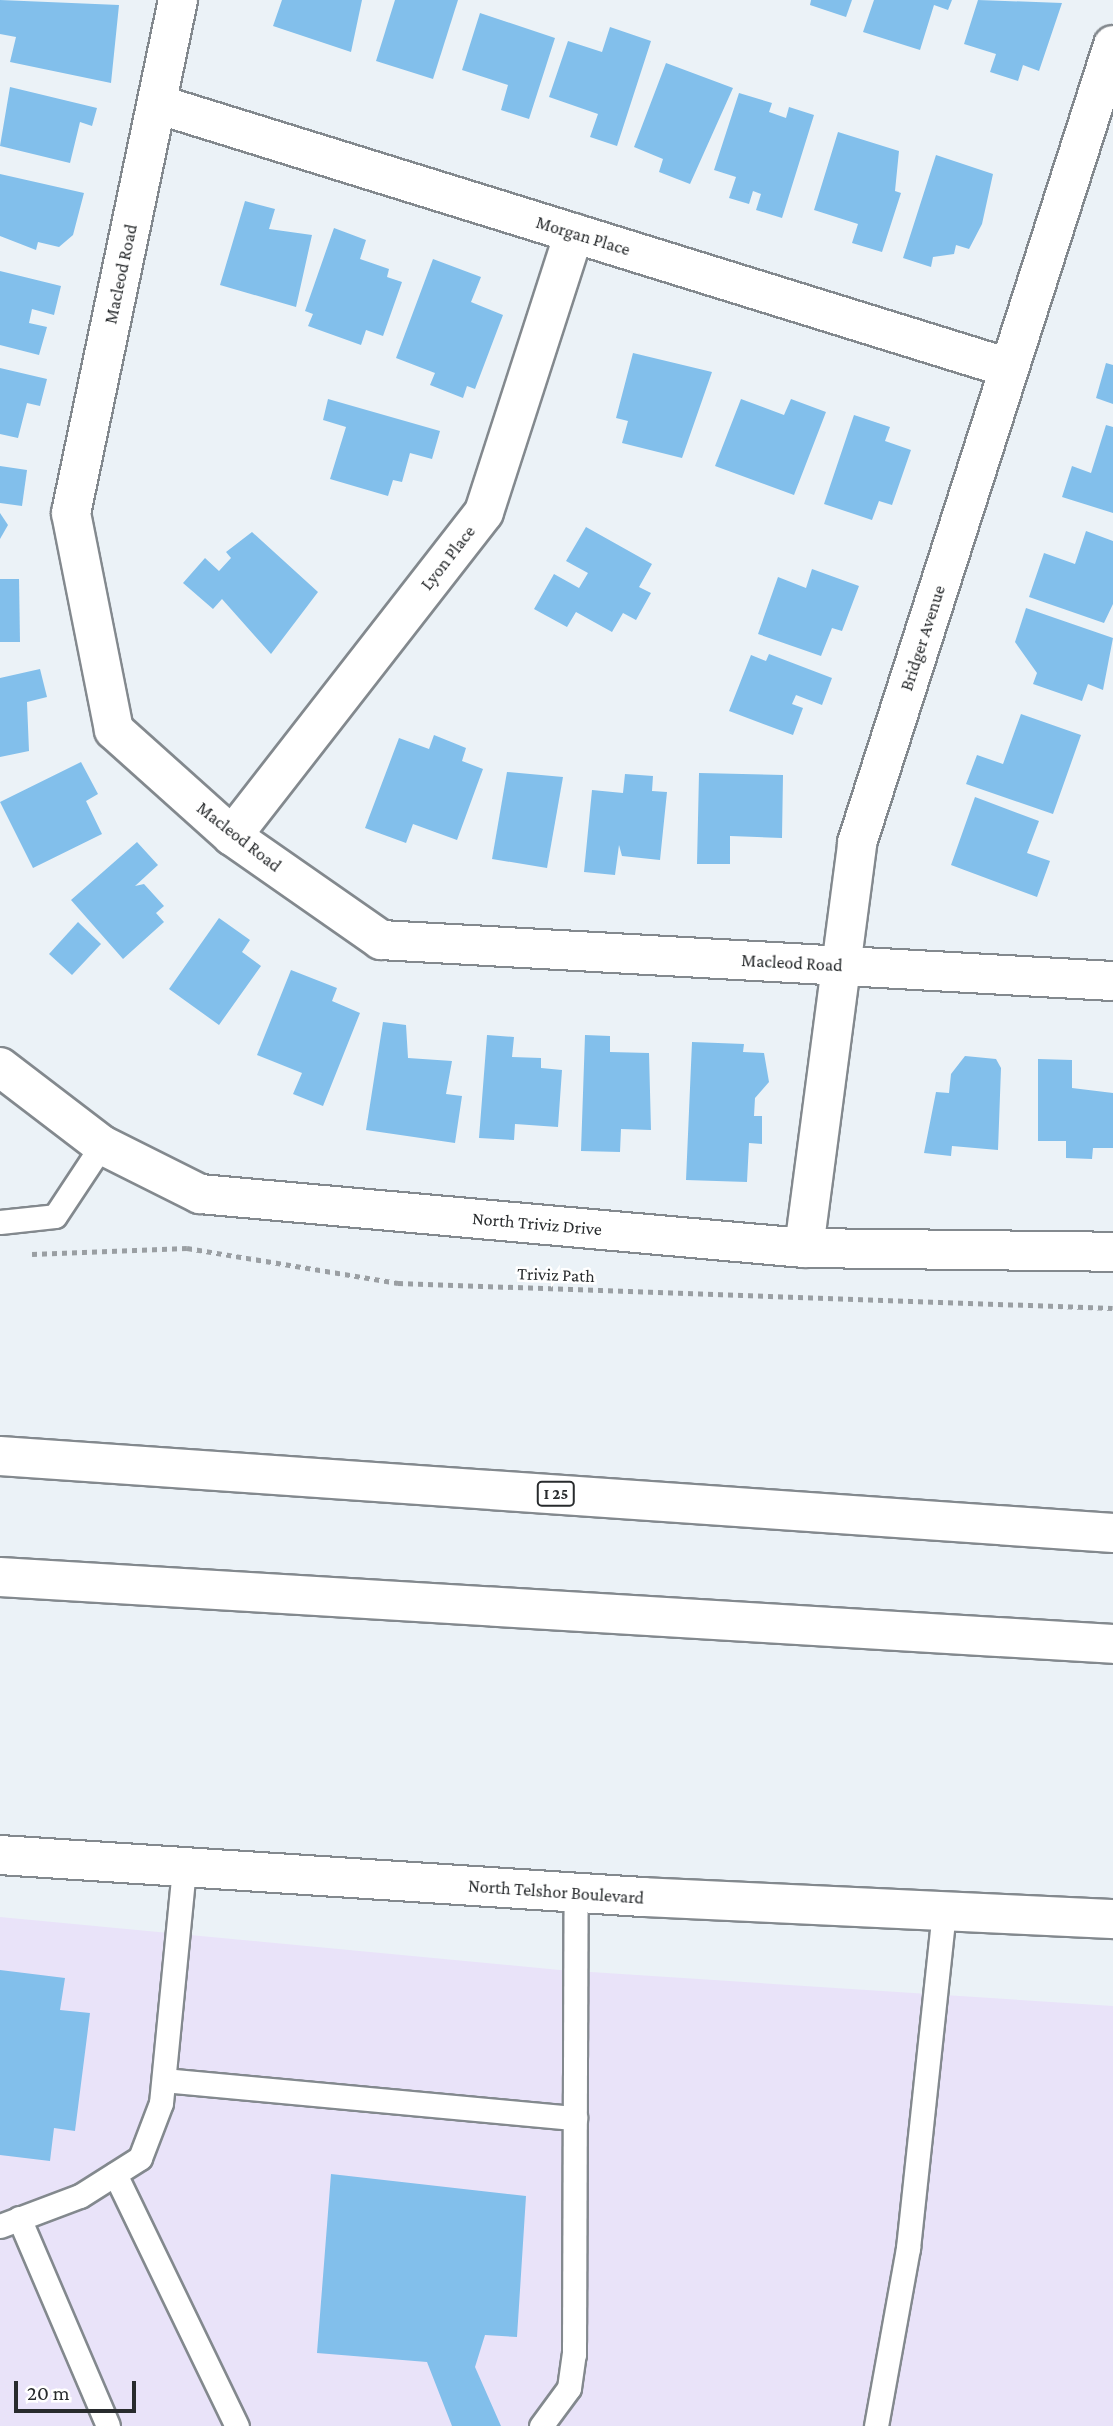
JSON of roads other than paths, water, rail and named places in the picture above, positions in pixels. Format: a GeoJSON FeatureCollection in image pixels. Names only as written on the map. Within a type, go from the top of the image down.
{"type":"FeatureCollection","features":[{"type":"Feature","properties":{"kind":"main road","name":"Macleod Road"},"geometry":{"type":"LineString","coordinates":[[178,0],[71,513],[114,730],[232,836],[381,940],[1113,981]]}},
{"type":"Feature","properties":{"kind":"main road","name":"Bridger Avenue"},"geometry":{"type":"LineString","coordinates":[[804,1248],[838,965],[857,843],[1113,45]]}},
{"type":"Feature","properties":{"kind":"main road","name":"Morgan Place"},"geometry":{"type":"LineString","coordinates":[[157,104],[1009,368]]}},
{"type":"Feature","properties":{"kind":"main road","name":"Lyon Place"},"geometry":{"type":"LineString","coordinates":[[232,836],[484,512],[574,233]]}},
{"type":"Feature","properties":{"kind":"main road","name":"North Triviz Drive"},"geometry":{"type":"LineString","coordinates":[[0,1067],[102,1144],[200,1194],[804,1248],[1113,1252]]}},
{"type":"Feature","properties":{"kind":"main road","name":"I 25"},"geometry":{"type":"LineString","coordinates":[[0,1456],[1113,1533]]}},
{"type":"Feature","properties":{"kind":"main road"},"geometry":{"type":"LineString","coordinates":[[0,1577],[1113,1644]]}},
{"type":"Feature","properties":{"kind":"main road","name":"North Telshor Boulevard"},"geometry":{"type":"LineString","coordinates":[[0,1856],[576,1893],[1113,1919]]}},
{"type":"Feature","properties":{"kind":"lane"},"geometry":{"type":"LineString","coordinates":[[0,1222],[54,1216],[102,1144]]}},
{"type":"Feature","properties":{"kind":"lane"},"geometry":{"type":"LineString","coordinates":[[108,2426],[10,2222],[80,2196],[140,2158],[164,2080],[184,1869]]}},
{"type":"Feature","properties":{"kind":"lane"},"geometry":{"type":"LineString","coordinates":[[541,2426],[569,2388],[574,2354],[576,1893]]}},
{"type":"Feature","properties":{"kind":"lane"},"geometry":{"type":"LineString","coordinates":[[876,2426],[908,2248],[944,1911]]}},
{"type":"Feature","properties":{"kind":"lane"},"geometry":{"type":"LineString","coordinates":[[164,2080],[575,2118]]}},
{"type":"Feature","properties":{"kind":"lane"},"geometry":{"type":"LineString","coordinates":[[115,2174],[237,2426]]}}]}
